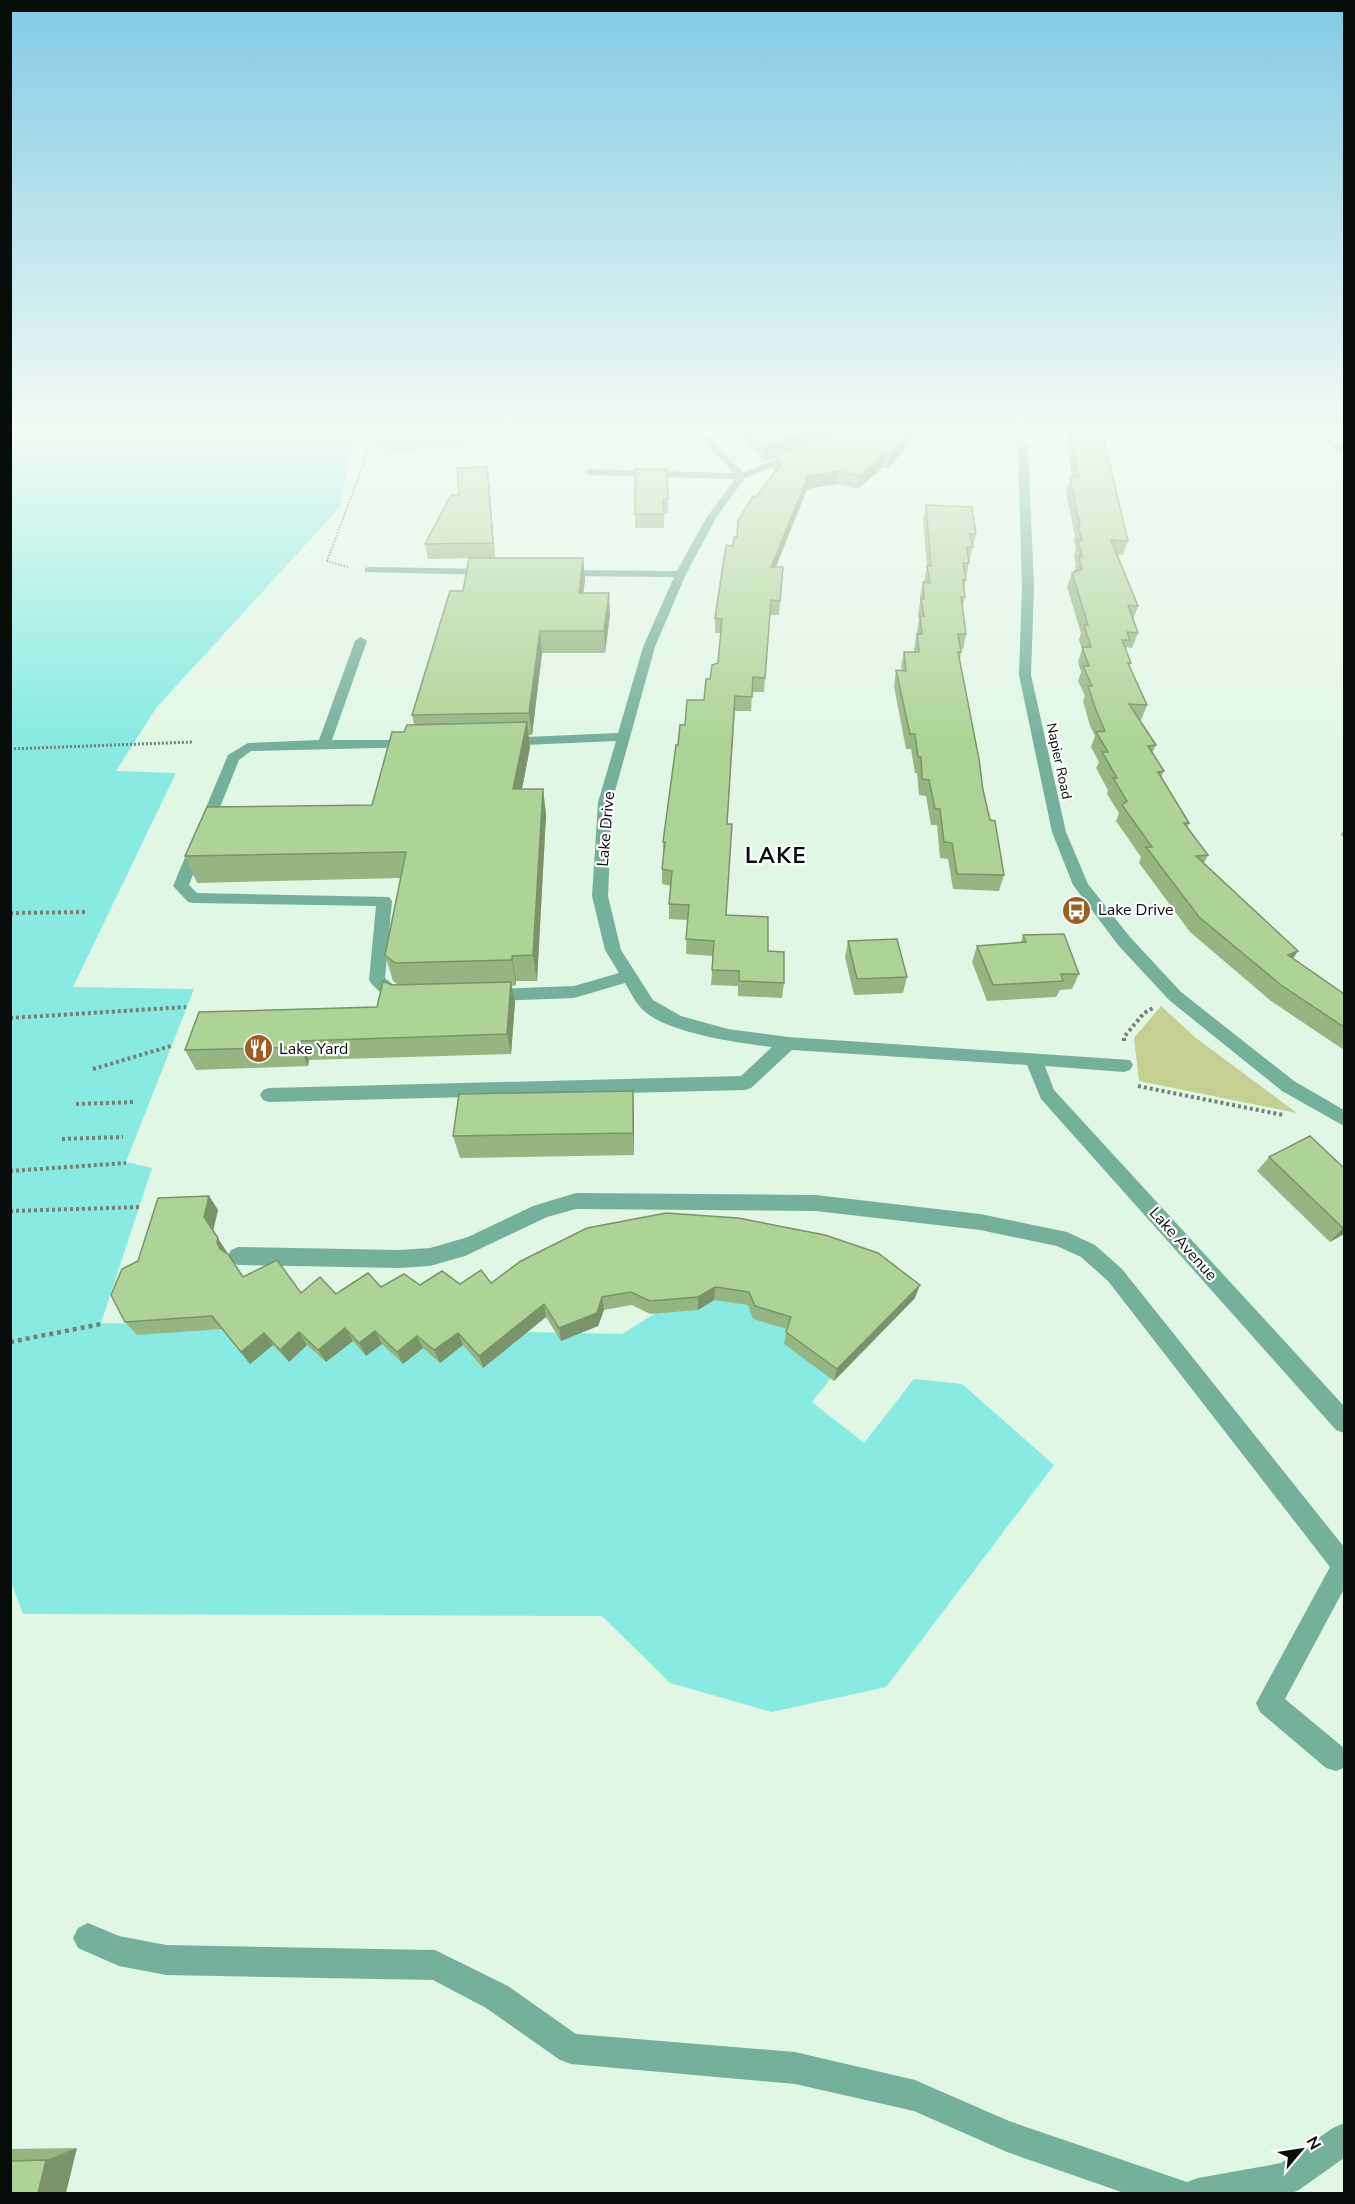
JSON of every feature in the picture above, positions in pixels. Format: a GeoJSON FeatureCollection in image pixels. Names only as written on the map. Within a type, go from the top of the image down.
{"type":"FeatureCollection","features":[{"type":"Feature","properties":{"kind":"street","name":"Lake Drive"},"geometry":{"type":"LineString","coordinates":[[702,535],[681,574],[649,647],[605,802],[600,896],[613,950],[646,1004],[676,1021],[728,1035],[788,1043],[1124,1065]]}},
{"type":"Feature","properties":{"kind":"street","name":"Napier Road"},"geometry":{"type":"LineString","coordinates":[[1026,535],[1028,587],[1025,675],[1059,832],[1081,885],[1124,941],[1175,996],[1226,1039],[1288,1086],[1344,1119]]}},
{"type":"Feature","properties":{"kind":"street"},"geometry":{"type":"LineString","coordinates":[[369,570],[508,572]]}},
{"type":"Feature","properties":{"kind":"street"},"geometry":{"type":"LineString","coordinates":[[543,572],[681,574]]}},
{"type":"Feature","properties":{"kind":"street"},"geometry":{"type":"LineString","coordinates":[[324,744],[361,641]]}},
{"type":"Feature","properties":{"kind":"street"},"geometry":{"type":"LineString","coordinates":[[491,743],[622,737]]}},
{"type":"Feature","properties":{"kind":"street"},"geometry":{"type":"LineString","coordinates":[[410,997],[398,997],[376,980],[384,901],[193,898],[181,886],[233,758],[248,747],[423,744]]}},
{"type":"Feature","properties":{"kind":"street"},"geometry":{"type":"LineString","coordinates":[[480,995],[574,992],[629,976]]}},
{"type":"Feature","properties":{"kind":"street"},"geometry":{"type":"LineString","coordinates":[[269,1095],[745,1083],[788,1043]]}},
{"type":"Feature","properties":{"kind":"street","name":"Lake Avenue"},"geometry":{"type":"LineString","coordinates":[[1033,1059],[1047,1094],[1344,1422]]}},
{"type":"Feature","properties":{"kind":"street"},"geometry":{"type":"LineString","coordinates":[[238,1256],[408,1259],[440,1255],[481,1239],[522,1217],[551,1205],[576,1200],[816,1203],[980,1222],[1060,1238],[1088,1251],[1114,1275],[1344,1566],[1269,1703],[1336,1758]]}},
{"type":"Feature","properties":{"kind":"street"},"geometry":{"type":"LineString","coordinates":[[88,1938],[119,1951],[166,1960],[275,1960],[435,1965],[497,1997],[571,2049],[806,2070],[915,2096],[1007,2136],[1176,2193]]}},
{"type":"Feature","properties":{"kind":"street"},"geometry":{"type":"LineString","coordinates":[[1198,2193],[1287,2178],[1344,2139]]}},
{"type":"Feature","properties":{"kind":"path"},"geometry":{"type":"LineString","coordinates":[[337,535],[327,561],[336,566],[369,570]]}},
{"type":"Feature","properties":{"kind":"path"},"geometry":{"type":"LineString","coordinates":[[10,749],[192,742]]}},
{"type":"Feature","properties":{"kind":"path"},"geometry":{"type":"LineString","coordinates":[[10,913],[88,912]]}},
{"type":"Feature","properties":{"kind":"path"},"geometry":{"type":"LineString","coordinates":[[1175,996],[1144,1013],[1124,1037],[1124,1065],[1128,1084],[1285,1115]]}},
{"type":"Feature","properties":{"kind":"path"},"geometry":{"type":"LineString","coordinates":[[10,1018],[186,1007]]}},
{"type":"Feature","properties":{"kind":"path"},"geometry":{"type":"LineString","coordinates":[[93,1069],[171,1046]]}},
{"type":"Feature","properties":{"kind":"path"},"geometry":{"type":"LineString","coordinates":[[76,1104],[136,1102]]}},
{"type":"Feature","properties":{"kind":"path"},"geometry":{"type":"LineString","coordinates":[[62,1140],[123,1137]]}},
{"type":"Feature","properties":{"kind":"path"},"geometry":{"type":"LineString","coordinates":[[10,1170],[126,1163]]}},
{"type":"Feature","properties":{"kind":"path"},"geometry":{"type":"LineString","coordinates":[[10,1211],[142,1207]]}},
{"type":"Feature","properties":{"kind":"path"},"geometry":{"type":"LineString","coordinates":[[10,1342],[101,1324]]}},
{"type":"Feature","properties":{"kind":"green space"},"geometry":{"type":"Polygon","coordinates":[[[1161,1006],[1196,1038],[1297,1113],[1139,1081],[1134,1038],[1161,1006]]]}},
{"type":"Feature","properties":{"kind":"water"},"geometry":{"type":"Polygon","coordinates":[[[11,535],[315,535],[156,708],[116,771],[176,773],[73,987],[194,989],[126,1162],[152,1168],[101,1323],[622,1334],[685,1295],[780,1287],[862,1339],[812,1402],[864,1443],[914,1379],[962,1384],[1054,1465],[886,1687],[772,1712],[670,1683],[602,1616],[23,1614],[11,1582],[11,535]]]}},
{"type":"Feature","properties":{"kind":"building"},"geometry":{"type":"Polygon","coordinates":[[[430,535],[492,535],[493,543],[425,544],[430,535]]]}},
{"type":"Feature","properties":{"kind":"building"},"geometry":{"type":"Polygon","coordinates":[[[737,535],[784,535],[771,567],[783,567],[780,601],[771,600],[765,678],[753,677],[752,697],[735,696],[727,824],[732,824],[726,915],[768,917],[768,951],[784,952],[784,983],[739,981],[739,971],[712,970],[714,941],[686,939],[689,905],[669,904],[672,871],[662,869],[665,842],[663,842],[680,725],[685,725],[687,700],[704,700],[706,679],[710,679],[712,665],[718,663],[722,619],[715,618],[726,545],[733,546],[734,537],[737,535]]]}},
{"type":"Feature","properties":{"kind":"building"},"geometry":{"type":"Polygon","coordinates":[[[928,535],[970,535],[973,547],[967,547],[969,563],[963,563],[966,580],[963,580],[965,597],[961,597],[966,634],[958,634],[961,652],[958,652],[983,790],[990,820],[995,821],[1004,875],[957,874],[952,843],[944,842],[940,809],[935,809],[929,780],[922,779],[921,757],[918,757],[915,734],[910,734],[896,670],[906,671],[904,652],[919,652],[917,634],[922,634],[920,616],[924,616],[921,599],[924,599],[923,582],[930,583],[927,566],[931,566],[928,535]]]}},
{"type":"Feature","properties":{"kind":"building"},"geometry":{"type":"Polygon","coordinates":[[[1080,535],[1127,535],[1128,541],[1111,540],[1138,606],[1128,605],[1138,633],[1127,632],[1130,640],[1122,640],[1131,663],[1128,663],[1147,705],[1129,704],[1156,745],[1148,746],[1164,771],[1158,772],[1189,823],[1184,823],[1208,855],[1196,856],[1298,951],[1288,955],[1344,994],[1344,1027],[1281,985],[1199,917],[1146,847],[1152,847],[1122,805],[1127,801],[1113,778],[1117,778],[1102,752],[1108,752],[1096,732],[1105,731],[1088,686],[1092,686],[1083,666],[1089,666],[1082,647],[1091,647],[1084,625],[1088,625],[1072,573],[1082,569],[1078,541],[1082,541],[1080,535]]]}},
{"type":"Feature","properties":{"kind":"building"},"geometry":{"type":"Polygon","coordinates":[[[469,558],[583,558],[579,593],[609,593],[604,631],[540,631],[529,713],[412,715],[450,591],[463,591],[469,558]]]}},
{"type":"Feature","properties":{"kind":"building"},"geometry":{"type":"Polygon","coordinates":[[[527,722],[513,789],[543,789],[533,955],[512,956],[512,960],[395,963],[385,955],[406,852],[185,856],[207,807],[372,805],[392,732],[404,732],[407,725],[527,722]]]}},
{"type":"Feature","properties":{"kind":"building"},"geometry":{"type":"Polygon","coordinates":[[[1064,934],[1079,974],[1061,974],[1063,981],[993,985],[977,946],[1026,942],[1023,935],[1064,934]]]}},
{"type":"Feature","properties":{"kind":"building"},"geometry":{"type":"Polygon","coordinates":[[[897,939],[907,977],[857,979],[848,941],[897,939]]]}},
{"type":"Feature","properties":{"kind":"building"},"geometry":{"type":"Polygon","coordinates":[[[383,981],[392,985],[511,982],[507,1034],[301,1041],[299,1047],[185,1050],[199,1012],[377,1007],[383,981]]]}},
{"type":"Feature","properties":{"kind":"building"},"geometry":{"type":"Polygon","coordinates":[[[633,1091],[633,1133],[453,1136],[459,1094],[633,1091]]]}},
{"type":"Feature","properties":{"kind":"building"},"geometry":{"type":"Polygon","coordinates":[[[1310,1136],[1344,1168],[1344,1228],[1269,1157],[1310,1136]]]}},
{"type":"Feature","properties":{"kind":"building"},"geometry":{"type":"Polygon","coordinates":[[[209,1196],[204,1217],[218,1238],[217,1243],[220,1249],[228,1254],[243,1277],[277,1260],[301,1293],[320,1277],[336,1294],[368,1273],[381,1287],[404,1274],[420,1285],[442,1271],[460,1284],[481,1270],[491,1283],[521,1261],[587,1228],[666,1213],[738,1218],[825,1235],[878,1253],[920,1285],[837,1369],[786,1332],[791,1317],[755,1306],[749,1292],[715,1287],[698,1297],[650,1301],[631,1292],[602,1297],[597,1313],[559,1328],[544,1304],[479,1356],[458,1333],[434,1350],[417,1336],[397,1352],[375,1331],[359,1343],[345,1328],[318,1350],[299,1332],[280,1350],[264,1333],[241,1352],[212,1316],[125,1322],[111,1295],[122,1269],[138,1261],[158,1198],[209,1196]]]}},
{"type":"Feature","properties":{"kind":"building"},"geometry":{"type":"Polygon","coordinates":[[[46,2160],[38,2193],[10,2193],[10,2161],[46,2160]]]}},
{"type":"Feature","properties":{"kind":"place","name":"Lake Drive"},"geometry":{"type":"Point","coordinates":[1077,910]}},
{"type":"Feature","properties":{"kind":"place","name":"Lake Yard"},"geometry":{"type":"Point","coordinates":[258,1049]}},
{"type":"Feature","properties":{"kind":"district","name":"LAKE"},"geometry":{"type":"Point","coordinates":[776,856]}}]}
